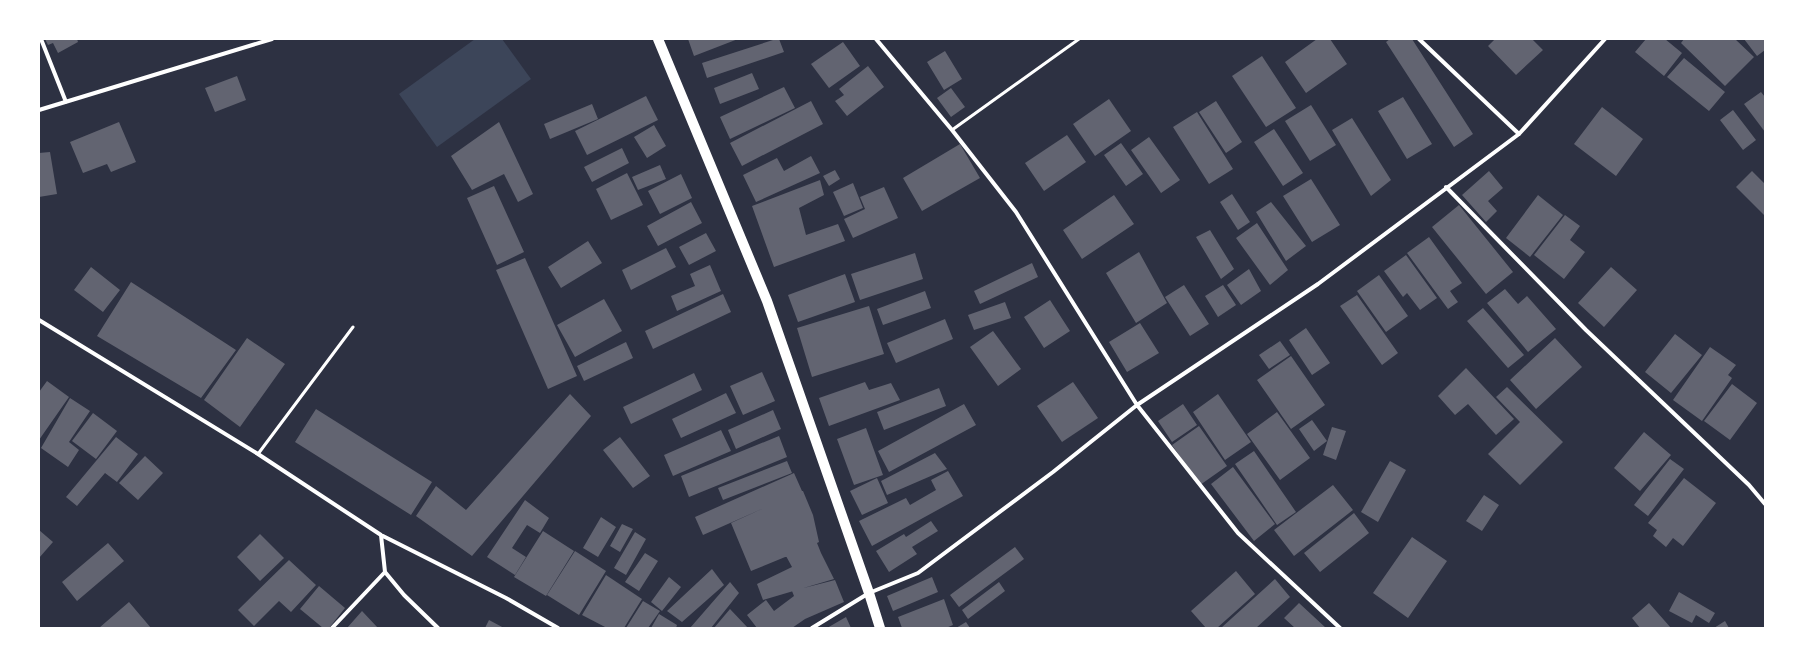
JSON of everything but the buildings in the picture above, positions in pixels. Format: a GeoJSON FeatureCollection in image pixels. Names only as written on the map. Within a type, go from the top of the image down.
{"type":"FeatureCollection","features":[{"type":"Feature","properties":{"kind":"main road"},"geometry":{"type":"LineString","coordinates":[[658,39],[766,300],[880,628]]}},
{"type":"Feature","properties":{"kind":"street"},"geometry":{"type":"LineString","coordinates":[[41,39],[66,102]]}},
{"type":"Feature","properties":{"kind":"street"},"geometry":{"type":"LineString","coordinates":[[39,110],[272,39]]}},
{"type":"Feature","properties":{"kind":"street"},"geometry":{"type":"LineString","coordinates":[[876,39],[952,130],[1016,212],[1138,404],[1238,533],[1340,628]]}},
{"type":"Feature","properties":{"kind":"street"},"geometry":{"type":"LineString","coordinates":[[1419,39],[1519,134]]}},
{"type":"Feature","properties":{"kind":"street"},"geometry":{"type":"LineString","coordinates":[[812,628],[869,593],[918,573],[1053,472],[1138,404],[1318,284],[1519,134],[1605,39]]}},
{"type":"Feature","properties":{"kind":"street"},"geometry":{"type":"LineString","coordinates":[[1446,187],[1586,330],[1749,485],[1765,504]]}},
{"type":"Feature","properties":{"kind":"street"},"geometry":{"type":"LineString","coordinates":[[39,320],[258,454],[381,535],[506,598],[558,628]]}},
{"type":"Feature","properties":{"kind":"street"},"geometry":{"type":"LineString","coordinates":[[381,535],[385,572],[404,594],[438,628]]}},
{"type":"Feature","properties":{"kind":"street"},"geometry":{"type":"LineString","coordinates":[[332,628],[385,572]]}},
{"type":"Feature","properties":{"kind":"lane"},"geometry":{"type":"LineString","coordinates":[[952,130],[1079,39]]}},
{"type":"Feature","properties":{"kind":"lane"},"geometry":{"type":"LineString","coordinates":[[258,454],[353,327]]}},
{"type":"Feature","properties":{"kind":"shaded area"},"geometry":{"type":"Polygon","coordinates":[[[475,39],[502,39],[531,79],[437,147],[399,94],[475,39]]]}}]}
